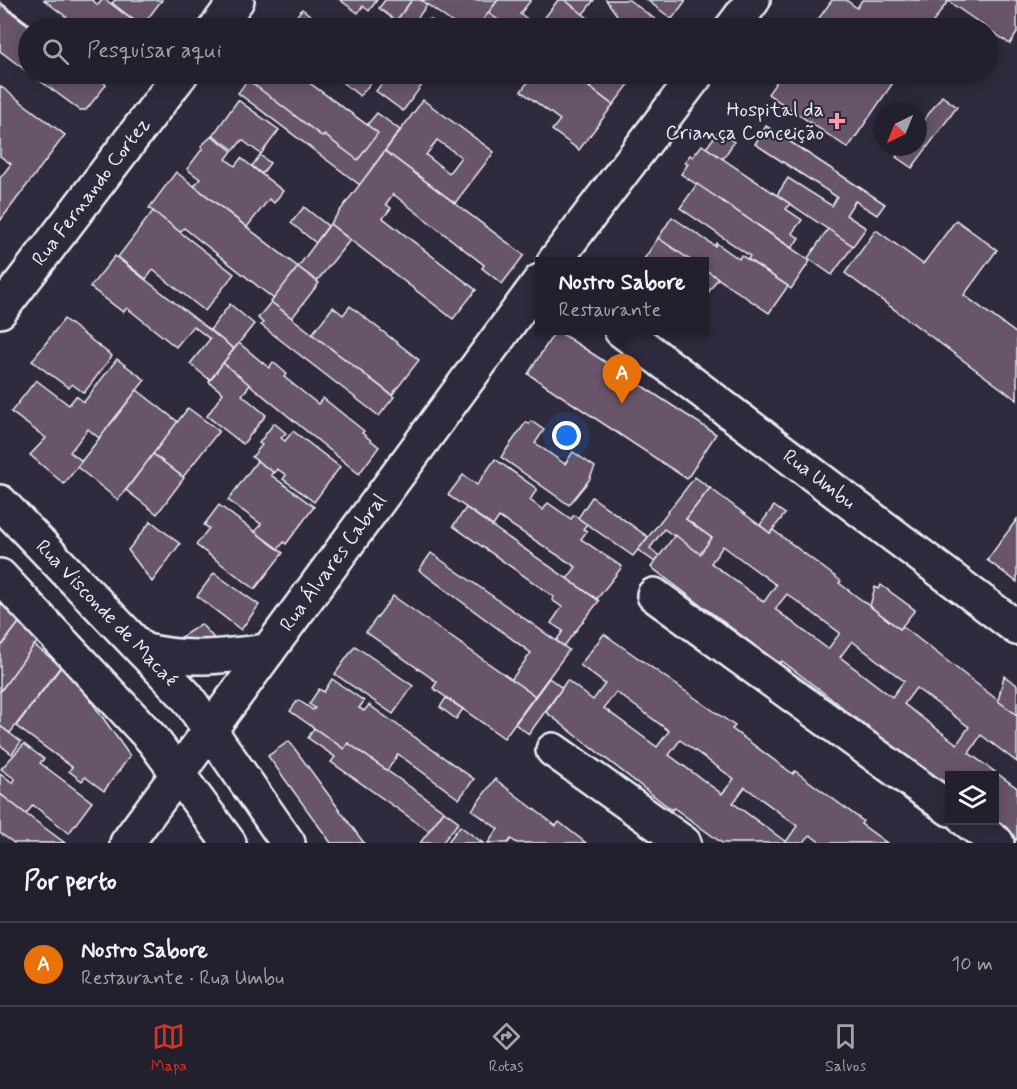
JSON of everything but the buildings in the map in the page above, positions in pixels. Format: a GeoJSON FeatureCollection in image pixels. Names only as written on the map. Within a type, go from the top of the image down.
{"type":"FeatureCollection","features":[{"type":"Feature","properties":{"kind":"street"},"geometry":{"type":"LineString","coordinates":[[224,18],[237,0]]}},
{"type":"Feature","properties":{"kind":"street"},"geometry":{"type":"LineString","coordinates":[[740,18],[753,0]]}},
{"type":"Feature","properties":{"kind":"street","name":"Rua Fernando Cortez"},"geometry":{"type":"LineString","coordinates":[[0,310],[173,84]]}},
{"type":"Feature","properties":{"kind":"street"},"geometry":{"type":"LineString","coordinates":[[557,257],[689,84]]}},
{"type":"Feature","properties":{"kind":"street","name":"Rua Álvares Cabral"},"geometry":{"type":"LineString","coordinates":[[127,843],[535,288]]}},
{"type":"Feature","properties":{"kind":"street","name":"Rua Umbu"},"geometry":{"type":"LineString","coordinates":[[628,335],[1017,628]]}},
{"type":"Feature","properties":{"kind":"street","name":"Rua Visconde de Macaé"},"geometry":{"type":"LineString","coordinates":[[0,502],[187,697],[288,843]]}},
{"type":"Feature","properties":{"kind":"street"},"geometry":{"type":"LineString","coordinates":[[0,576],[153,740],[229,843]]}},
{"type":"Feature","properties":{"kind":"street"},"geometry":{"type":"LineString","coordinates":[[654,595],[945,805]]}},
{"type":"Feature","properties":{"kind":"street"},"geometry":{"type":"LineString","coordinates":[[142,650],[171,658],[203,659],[268,651]]}},
{"type":"Feature","properties":{"kind":"street"},"geometry":{"type":"LineString","coordinates":[[553,750],[684,843]]}},
{"type":"Feature","properties":{"kind":"street"},"geometry":{"type":"LineString","coordinates":[[973,825],[997,843]]}},
{"type":"Feature","properties":{"kind":"place","name":"Hospital da Criança Conceição"},"geometry":{"type":"Point","coordinates":[837,121]}},
{"type":"Feature","properties":{"kind":"place","name":"Nostro Sabore"},"geometry":{"type":"Point","coordinates":[622,404]}}]}
